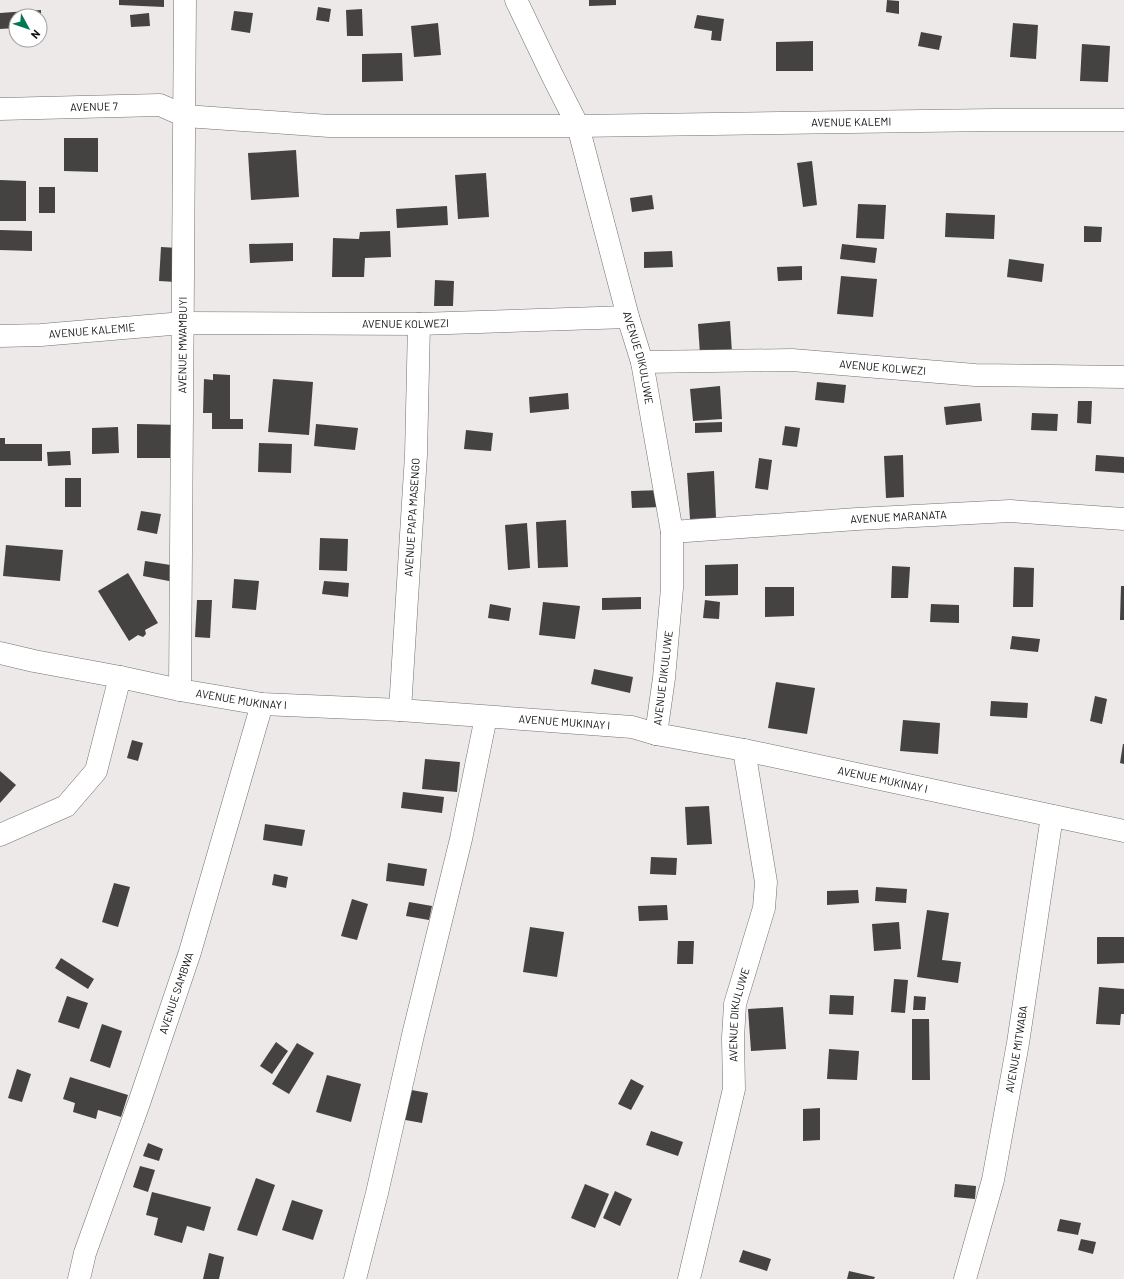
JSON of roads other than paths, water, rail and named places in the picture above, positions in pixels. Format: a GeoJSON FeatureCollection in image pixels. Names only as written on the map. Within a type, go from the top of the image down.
{"type":"FeatureCollection","features":[{"type":"Feature","properties":{"kind":"street","name":"AVENUE MWAMBUYI"},"geometry":{"type":"LineString","coordinates":[[180,690],[185,0]]}},
{"type":"Feature","properties":{"kind":"street","name":"AVENUE DIKULUWE"},"geometry":{"type":"LineString","coordinates":[[516,0],[578,126],[628,317],[642,362],[672,532],[672,588],[664,678],[656,734]]}},
{"type":"Feature","properties":{"kind":"street","name":"AVENUE 7"},"geometry":{"type":"LineString","coordinates":[[0,109],[160,105],[185,116],[329,126],[578,126]]}},
{"type":"Feature","properties":{"kind":"street","name":"AVENUE KALEMI"},"geometry":{"type":"LineString","coordinates":[[578,126],[1000,120],[1124,120]]}},
{"type":"Feature","properties":{"kind":"street","name":"AVENUE KOLWEZI"},"geometry":{"type":"LineString","coordinates":[[183,323],[419,324],[628,317]]}},
{"type":"Feature","properties":{"kind":"street","name":"AVENUE KALEMIE"},"geometry":{"type":"LineString","coordinates":[[0,336],[41,335],[183,323]]}},
{"type":"Feature","properties":{"kind":"street","name":"AVENUE PAPA MASENGO"},"geometry":{"type":"LineString","coordinates":[[400,710],[416,455],[419,324]]}},
{"type":"Feature","properties":{"kind":"street","name":"AVENUE KOLWEZI"},"geometry":{"type":"LineString","coordinates":[[642,362],[792,360],[975,374],[1124,377]]}},
{"type":"Feature","properties":{"kind":"street","name":"AVENUE MARANATA"},"geometry":{"type":"LineString","coordinates":[[672,532],[857,519],[1010,511],[1124,520]]}},
{"type":"Feature","properties":{"kind":"street","name":"AVENUE MUKINAY I"},"geometry":{"type":"LineString","coordinates":[[0,653],[180,690],[262,704],[400,710],[632,727],[656,734],[744,750],[1124,831]]}},
{"type":"Feature","properties":{"kind":"street"},"geometry":{"type":"LineString","coordinates":[[0,835],[66,806],[96,770],[120,677]]}},
{"type":"Feature","properties":{"kind":"street","name":"AVENUE SAMBWA"},"geometry":{"type":"LineString","coordinates":[[79,1279],[86,1253],[190,952],[262,704]]}},
{"type":"Feature","properties":{"kind":"street"},"geometry":{"type":"LineString","coordinates":[[355,1279],[377,1193],[414,1027],[461,839],[486,717]]}},
{"type":"Feature","properties":{"kind":"street","name":"AVENUE DIKULUWE"},"geometry":{"type":"LineString","coordinates":[[689,1279],[734,1089],[733,1038],[736,1004],[764,908],[766,882],[744,750]]}},
{"type":"Feature","properties":{"kind":"street","name":"AVENUE MITWABA"},"geometry":{"type":"LineString","coordinates":[[965,1279],[992,1180],[1018,1043],[1052,816]]}}]}
